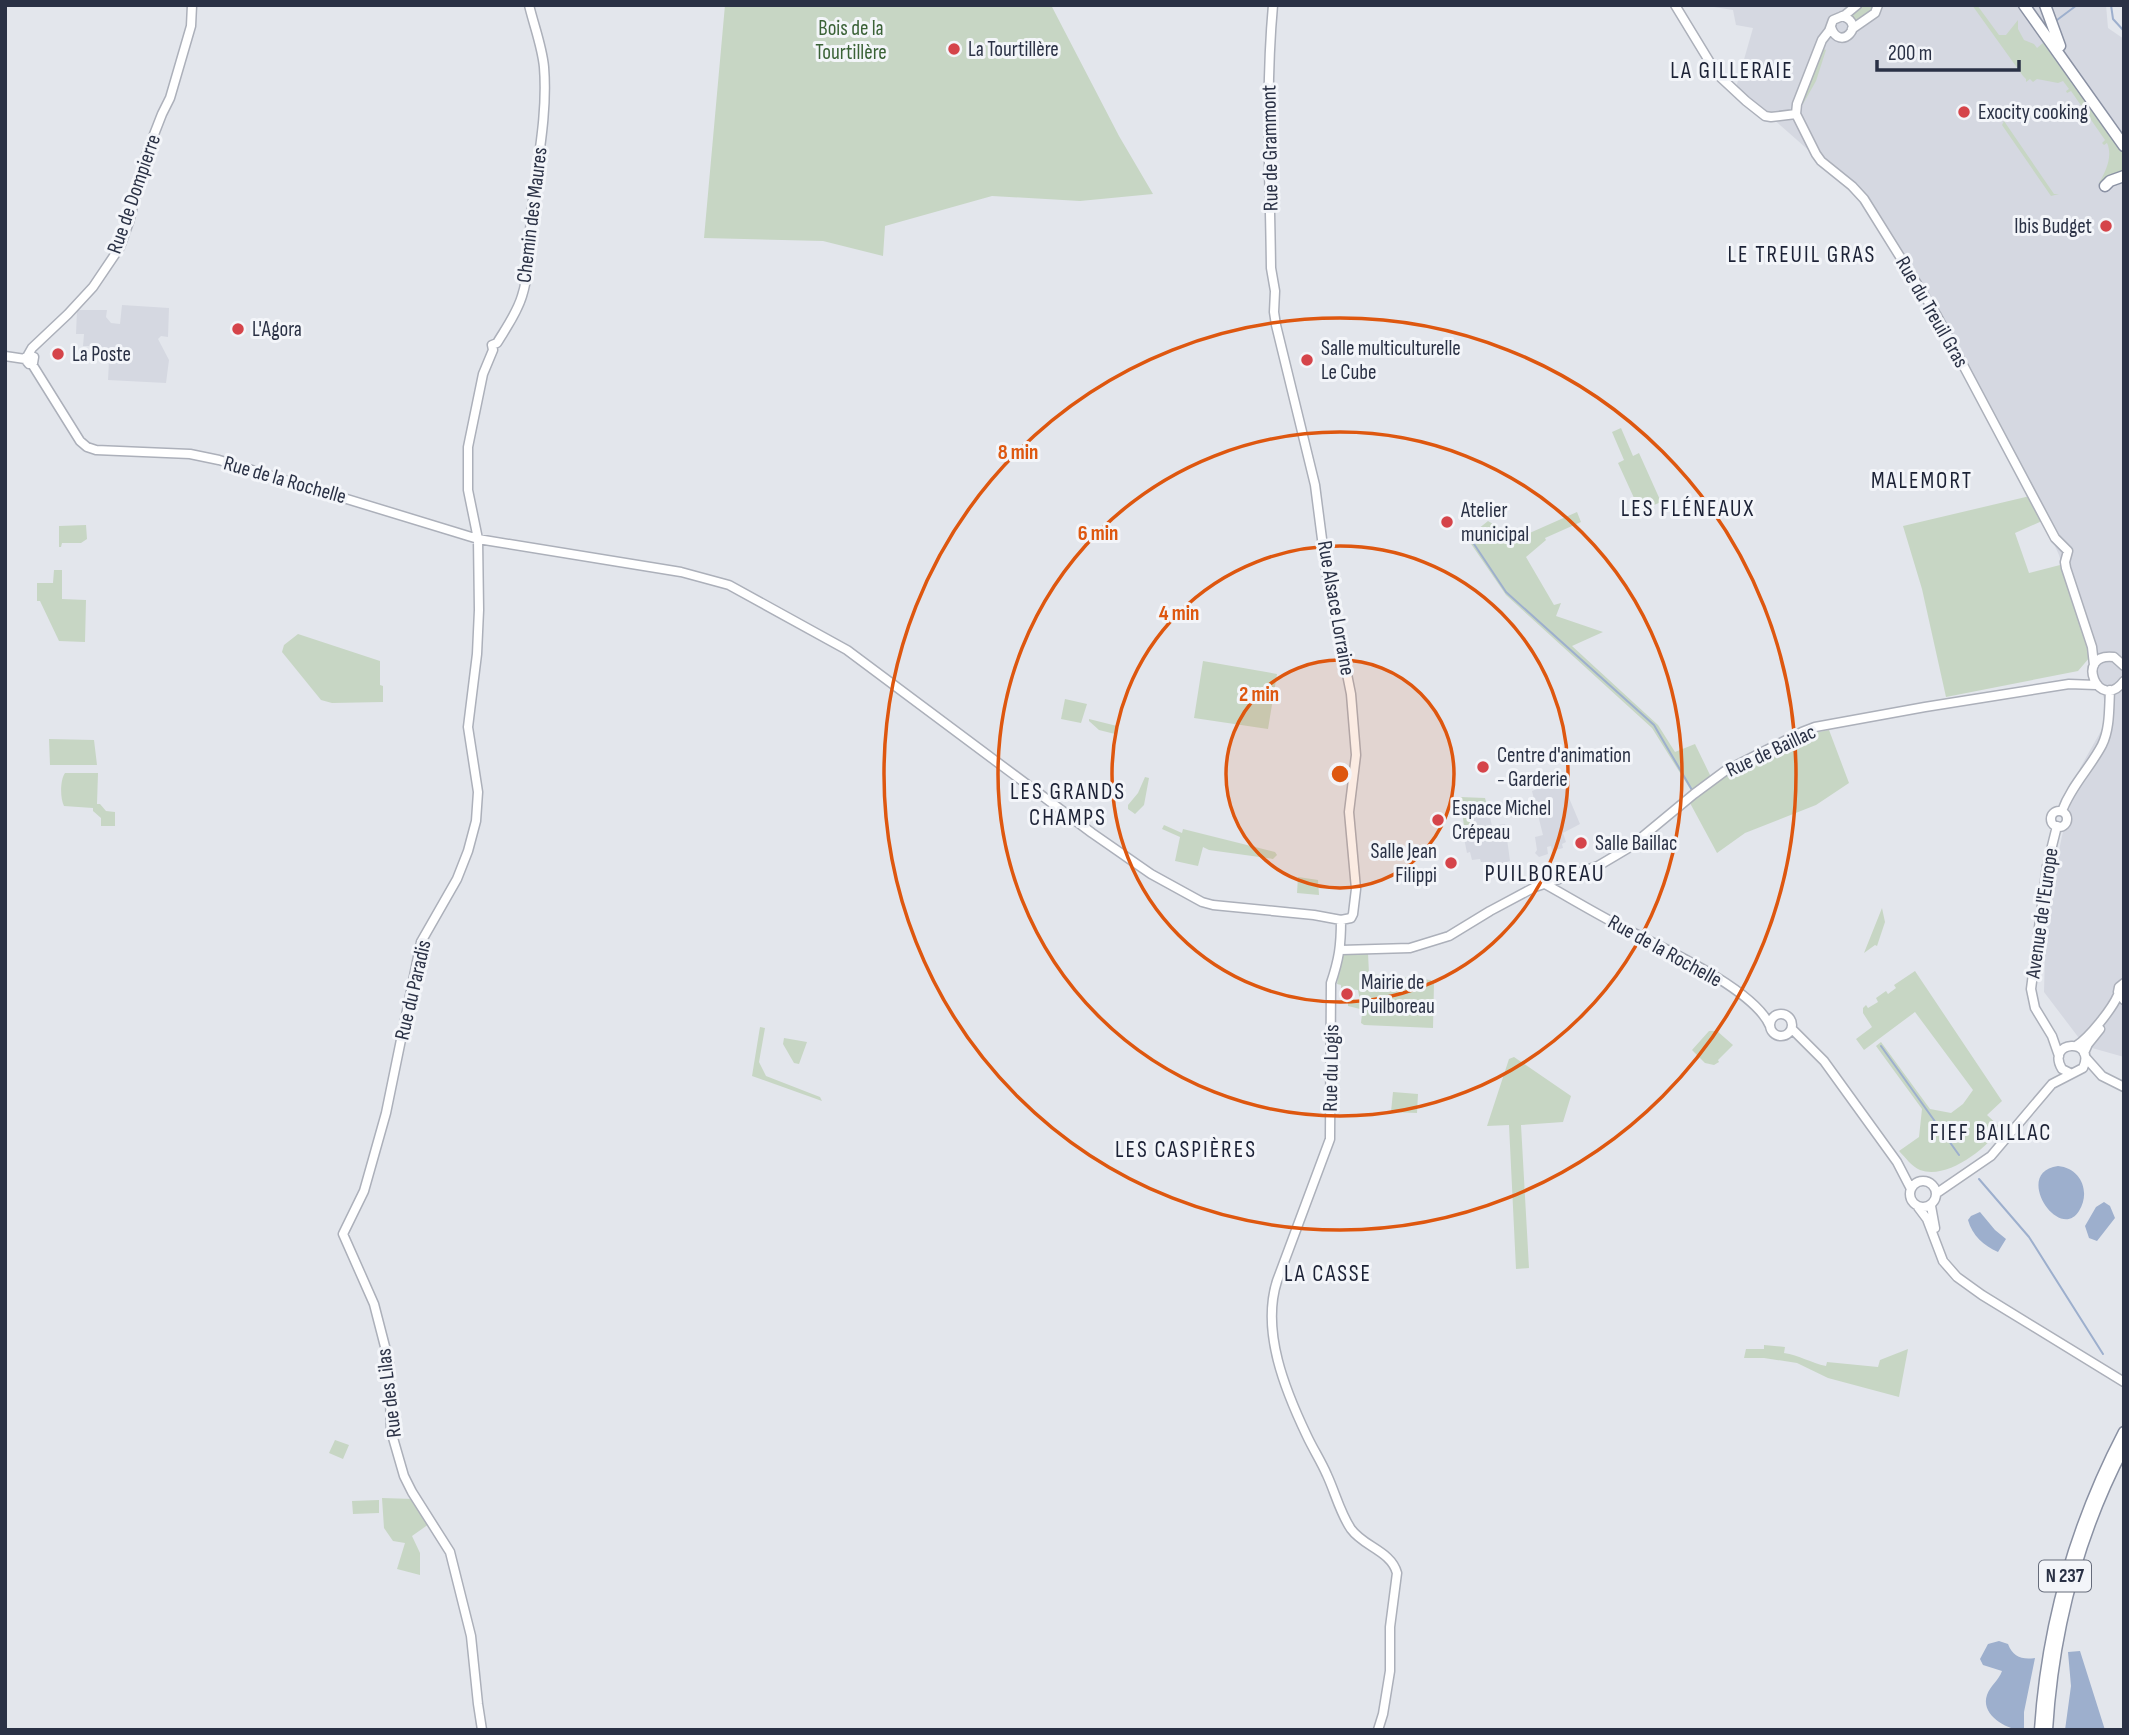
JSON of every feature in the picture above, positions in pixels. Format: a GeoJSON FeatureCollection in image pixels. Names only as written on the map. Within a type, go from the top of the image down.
{"type":"FeatureCollection","features":[{"type":"Feature","properties":{"kind":"highway"},"geometry":{"type":"LineString","coordinates":[[2024,5],[2124,146]]}},
{"type":"Feature","properties":{"kind":"highway"},"geometry":{"type":"LineString","coordinates":[[2032,5],[2124,135]]}},
{"type":"Feature","properties":{"kind":"highway"},"geometry":{"type":"LineString","coordinates":[[2045,5],[2060,46]]}},
{"type":"Feature","properties":{"kind":"highway"},"geometry":{"type":"LineString","coordinates":[[2105,186],[2124,176]]}},
{"type":"Feature","properties":{"kind":"highway","name":"N 237"},"geometry":{"type":"LineString","coordinates":[[2040,1730],[2047,1660],[2065,1575],[2095,1490],[2124,1432]]}},
{"type":"Feature","properties":{"kind":"highway","name":"N 237"},"geometry":{"type":"LineString","coordinates":[[2047,1730],[2061,1623],[2077,1559],[2099,1500],[2124,1447]]}},
{"type":"Feature","properties":{"kind":"street","name":"Rue de Dompierre"},"geometry":{"type":"LineString","coordinates":[[30,359],[29,351],[93,287],[124,238],[146,155],[170,99],[187,43],[192,5]]}},
{"type":"Feature","properties":{"kind":"street","name":"Chemin des Maures"},"geometry":{"type":"LineString","coordinates":[[478,539],[468,490],[468,447],[483,374],[493,350],[492,345],[497,343],[522,296],[541,141],[544,65],[529,5]]}},
{"type":"Feature","properties":{"kind":"street","name":"Rue de Grammont"},"geometry":{"type":"LineString","coordinates":[[1273,5],[1269,92],[1272,268],[1275,291]]}},
{"type":"Feature","properties":{"kind":"street"},"geometry":{"type":"LineString","coordinates":[[1675,5],[1710,65],[1724,82],[1765,116],[1771,117],[1796,114],[1797,104],[1820,45],[1834,19],[1857,5]]}},
{"type":"Feature","properties":{"kind":"street"},"geometry":{"type":"LineString","coordinates":[[1820,45],[1829,38],[1847,36],[1852,29],[1875,13],[1878,5]]}},
{"type":"Feature","properties":{"kind":"street"},"geometry":{"type":"LineString","coordinates":[[1842,16],[1851,21],[1852,29]]}},
{"type":"Feature","properties":{"kind":"street"},"geometry":{"type":"LineString","coordinates":[[1831,27],[1836,36]]}},
{"type":"Feature","properties":{"kind":"street","name":"Rue du Treuil Gras"},"geometry":{"type":"LineString","coordinates":[[1796,114],[1821,161],[1864,199],[1917,281],[2043,517],[2055,538],[2068,551],[2066,568],[2092,647],[2096,685]]}},
{"type":"Feature","properties":{"kind":"street","name":"Rue Alsace Lorraine"},"geometry":{"type":"LineString","coordinates":[[1275,291],[1276,325],[1315,485],[1326,569],[1351,694],[1356,755],[1349,812],[1356,889],[1351,918],[1341,920]]}},
{"type":"Feature","properties":{"kind":"street"},"geometry":{"type":"LineString","coordinates":[[5,356],[30,359]]}},
{"type":"Feature","properties":{"kind":"street","name":"Rue de la Rochelle"},"geometry":{"type":"LineString","coordinates":[[30,359],[80,441],[96,450],[190,454],[219,460],[478,539],[681,572],[729,585],[847,650],[1092,833],[1161,879],[1213,905],[1341,920]]}},
{"type":"Feature","properties":{"kind":"street","name":"Rue du Paradis"},"geometry":{"type":"LineString","coordinates":[[343,1234],[364,1191],[386,1113],[421,942],[457,879],[468,851],[475,821],[478,792],[468,727],[477,642],[478,539]]}},
{"type":"Feature","properties":{"kind":"street","name":"Rue du Treuil Gras"},"geometry":{"type":"LineString","coordinates":[[2092,647],[2102,658]]}},
{"type":"Feature","properties":{"kind":"street"},"geometry":{"type":"LineString","coordinates":[[2102,658],[2122,663],[2124,653]]}},
{"type":"Feature","properties":{"kind":"street","name":"Rue de Baillac"},"geometry":{"type":"LineString","coordinates":[[2069,684],[2093,669],[2102,658]]}},
{"type":"Feature","properties":{"kind":"street","name":"Rue de Baillac"},"geometry":{"type":"LineString","coordinates":[[1341,950],[1410,948],[1449,936],[1535,887],[1598,866],[1630,847],[1725,771],[1802,732],[1925,707],[2069,684],[2096,685],[2110,690]]}},
{"type":"Feature","properties":{"kind":"street"},"geometry":{"type":"LineString","coordinates":[[2110,690],[2123,684]]}},
{"type":"Feature","properties":{"kind":"street","name":"Avenue de l'Europe"},"geometry":{"type":"LineString","coordinates":[[2059,1060],[2052,1036],[2035,1008],[2031,989],[2047,866],[2057,826],[2052,823],[2051,817],[2056,811],[2062,811],[2105,738],[2110,690]]}},
{"type":"Feature","properties":{"kind":"street"},"geometry":{"type":"LineString","coordinates":[[1561,893],[1562,879]]}},
{"type":"Feature","properties":{"kind":"street","name":"Rue de la Rochelle"},"geometry":{"type":"LineString","coordinates":[[1545,884],[1719,979],[1765,1014],[1775,1016]]}},
{"type":"Feature","properties":{"kind":"street","name":"Rue du Logis"},"geometry":{"type":"LineString","coordinates":[[1341,920],[1341,950],[1331,981],[1331,1106],[1328,1145],[1277,1280],[1271,1304],[1271,1326],[1295,1411],[1327,1473],[1345,1519],[1358,1537],[1395,1565],[1397,1573],[1390,1627],[1390,1671],[1378,1730]]}},
{"type":"Feature","properties":{"kind":"street"},"geometry":{"type":"LineString","coordinates":[[2122,999],[2119,987],[2124,983]]}},
{"type":"Feature","properties":{"kind":"street"},"geometry":{"type":"LineString","coordinates":[[2052,1084],[2065,1047],[2084,1041],[2115,1002],[2122,999]]}},
{"type":"Feature","properties":{"kind":"street"},"geometry":{"type":"LineString","coordinates":[[1935,1189],[1991,1156],[2052,1084],[2083,1068],[2091,1040],[2122,999]]}},
{"type":"Feature","properties":{"kind":"street"},"geometry":{"type":"LineString","coordinates":[[1765,1014],[1776,1035],[1789,1032]]}},
{"type":"Feature","properties":{"kind":"street"},"geometry":{"type":"LineString","coordinates":[[1770,1026],[1775,1016],[1784,1014],[1792,1022],[1789,1032]]}},
{"type":"Feature","properties":{"kind":"street"},"geometry":{"type":"LineString","coordinates":[[1789,1032],[1824,1060],[1897,1162],[1911,1189],[1910,1197],[1927,1219],[1938,1252],[1951,1271],[1966,1284],[2124,1382]]}},
{"type":"Feature","properties":{"kind":"street"},"geometry":{"type":"LineString","coordinates":[[2052,1036],[2073,1046],[2102,1076]]}},
{"type":"Feature","properties":{"kind":"street"},"geometry":{"type":"LineString","coordinates":[[2059,1060],[2062,1069],[2102,1076],[2124,1087]]}},
{"type":"Feature","properties":{"kind":"street"},"geometry":{"type":"LineString","coordinates":[[1897,1162],[1913,1177],[1928,1182],[1935,1189],[1936,1200],[1931,1206],[1918,1207]]}},
{"type":"Feature","properties":{"kind":"street"},"geometry":{"type":"LineString","coordinates":[[1911,1189],[1920,1181]]}},
{"type":"Feature","properties":{"kind":"street"},"geometry":{"type":"LineString","coordinates":[[1931,1206],[1938,1240],[1948,1260],[1963,1276],[1998,1303]]}},
{"type":"Feature","properties":{"kind":"street","name":"Rue des Lilas"},"geometry":{"type":"LineString","coordinates":[[343,1234],[374,1304],[389,1362],[391,1431],[404,1476],[447,1544],[459,1586],[471,1636],[482,1730]]}},
{"type":"Feature","properties":{"kind":"shaded area"},"geometry":{"type":"Polygon","coordinates":[[[2106,5],[2108,28],[2124,39],[2124,1057],[2085,1046],[2044,992],[2046,914],[2062,836],[2080,768],[2105,724],[2104,699],[2059,555],[2037,506],[1937,316],[1864,199],[1771,117],[1735,91],[1753,28],[1736,25],[1733,10],[1714,7],[2106,5]]]}},
{"type":"Feature","properties":{"kind":"shaded area"},"geometry":{"type":"Polygon","coordinates":[[[122,305],[169,308],[168,337],[161,336],[158,339],[169,360],[166,383],[108,380],[109,361],[96,358],[89,346],[83,346],[84,334],[76,334],[77,310],[107,310],[106,317],[111,323],[120,324],[122,305]]]}},
{"type":"Feature","properties":{"kind":"shaded area"},"geometry":{"type":"Polygon","coordinates":[[[1561,779],[1580,824],[1563,833],[1566,842],[1562,844],[1563,848],[1552,851],[1551,846],[1547,847],[1548,854],[1539,857],[1535,853],[1535,837],[1543,835],[1532,791],[1561,779]]]}},
{"type":"Feature","properties":{"kind":"shaded area"},"geometry":{"type":"Polygon","coordinates":[[[1489,813],[1492,826],[1505,824],[1510,861],[1486,868],[1485,862],[1480,859],[1472,860],[1470,852],[1467,853],[1463,833],[1467,832],[1475,816],[1489,813]]]}},
{"type":"Feature","properties":{"kind":"green space","name":"Bois de la Tourtillère"},"geometry":{"type":"Polygon","coordinates":[[[725,5],[1051,5],[1119,136],[1153,194],[1080,201],[992,196],[885,226],[883,256],[823,241],[704,238],[725,5]]]}},
{"type":"Feature","properties":{"kind":"green space"},"geometry":{"type":"Polygon","coordinates":[[[1862,5],[1875,6],[1875,9],[1855,25],[1848,15],[1862,5]]]}},
{"type":"Feature","properties":{"kind":"green space"},"geometry":{"type":"Polygon","coordinates":[[[1972,5],[1977,5],[1999,35],[2006,35],[2018,20],[2018,29],[2024,40],[2037,48],[2043,43],[2124,155],[2124,174],[2099,183],[2108,163],[2109,148],[2107,143],[2102,143],[2105,140],[2071,91],[2067,93],[2069,89],[2063,81],[2058,83],[2037,79],[2033,82],[2030,79],[2026,82],[1972,5]]]}},
{"type":"Feature","properties":{"kind":"green space"},"geometry":{"type":"Polygon","coordinates":[[[1822,48],[1826,50],[1816,81],[1803,104],[1801,103],[1822,48]]]}},
{"type":"Feature","properties":{"kind":"green space"},"geometry":{"type":"Polygon","coordinates":[[[2004,121],[2054,194],[2059,194],[2051,196],[2002,125],[2004,121]]]}},
{"type":"Feature","properties":{"kind":"green space"},"geometry":{"type":"Polygon","coordinates":[[[1621,428],[1633,456],[1639,453],[1661,502],[1640,511],[1618,463],[1624,460],[1612,432],[1621,428]]]}},
{"type":"Feature","properties":{"kind":"green space"},"geometry":{"type":"Polygon","coordinates":[[[2030,496],[2042,521],[2015,533],[2029,573],[2060,565],[2090,657],[2078,671],[1946,697],[1922,589],[1903,526],[2030,496]]]}},
{"type":"Feature","properties":{"kind":"green space"},"geometry":{"type":"Polygon","coordinates":[[[1577,512],[1581,522],[1545,538],[1546,540],[1526,557],[1554,605],[1561,603],[1556,616],[1603,632],[1572,646],[1658,725],[1675,752],[1695,744],[1711,777],[1692,792],[1652,728],[1506,595],[1467,538],[1488,521],[1508,533],[1514,540],[1577,512]]]}},
{"type":"Feature","properties":{"kind":"green space"},"geometry":{"type":"Polygon","coordinates":[[[86,525],[87,539],[81,543],[62,543],[59,547],[59,526],[86,525]]]}},
{"type":"Feature","properties":{"kind":"green space"},"geometry":{"type":"Polygon","coordinates":[[[54,570],[62,570],[62,599],[86,600],[85,642],[59,641],[40,601],[37,601],[37,583],[53,583],[54,570]]]}},
{"type":"Feature","properties":{"kind":"green space"},"geometry":{"type":"Polygon","coordinates":[[[298,634],[380,661],[383,702],[332,703],[321,700],[282,652],[284,645],[298,634]]]}},
{"type":"Feature","properties":{"kind":"green space"},"geometry":{"type":"Polygon","coordinates":[[[1203,661],[1277,674],[1268,729],[1194,718],[1203,661]]]}},
{"type":"Feature","properties":{"kind":"green space"},"geometry":{"type":"Polygon","coordinates":[[[1065,699],[1087,704],[1081,723],[1061,719],[1065,699]]]}},
{"type":"Feature","properties":{"kind":"green space"},"geometry":{"type":"Polygon","coordinates":[[[1089,719],[1117,726],[1115,734],[1099,730],[1089,719]]]}},
{"type":"Feature","properties":{"kind":"green space"},"geometry":{"type":"Polygon","coordinates":[[[1829,730],[1849,783],[1816,805],[1745,833],[1717,853],[1690,803],[1728,772],[1804,735],[1829,730]]]}},
{"type":"Feature","properties":{"kind":"green space"},"geometry":{"type":"Polygon","coordinates":[[[49,739],[94,740],[97,765],[50,765],[49,739]]]}},
{"type":"Feature","properties":{"kind":"green space"},"geometry":{"type":"Polygon","coordinates":[[[65,773],[98,773],[97,804],[106,811],[115,812],[115,826],[101,826],[101,818],[93,808],[64,806],[61,789],[65,773]]]}},
{"type":"Feature","properties":{"kind":"green space"},"geometry":{"type":"Polygon","coordinates":[[[1145,777],[1149,778],[1144,805],[1135,814],[1128,809],[1128,805],[1138,793],[1145,777]]]}},
{"type":"Feature","properties":{"kind":"green space"},"geometry":{"type":"Polygon","coordinates":[[[1460,797],[1485,798],[1489,813],[1475,816],[1465,833],[1460,797]]]}},
{"type":"Feature","properties":{"kind":"green space"},"geometry":{"type":"Polygon","coordinates":[[[1164,825],[1182,833],[1183,829],[1275,852],[1277,855],[1273,859],[1203,847],[1198,866],[1175,861],[1180,837],[1162,829],[1164,825]]]}},
{"type":"Feature","properties":{"kind":"green space"},"geometry":{"type":"Polygon","coordinates":[[[1298,877],[1318,880],[1319,895],[1297,893],[1298,877]]]}},
{"type":"Feature","properties":{"kind":"green space"},"geometry":{"type":"Polygon","coordinates":[[[1882,908],[1885,922],[1877,946],[1864,953],[1882,908]]]}},
{"type":"Feature","properties":{"kind":"green space"},"geometry":{"type":"Polygon","coordinates":[[[1345,953],[1368,953],[1369,974],[1431,980],[1434,983],[1433,1028],[1361,1023],[1360,1009],[1348,1006],[1348,998],[1360,1001],[1358,990],[1341,988],[1341,985],[1337,984],[1341,959],[1345,953]]]}},
{"type":"Feature","properties":{"kind":"green space"},"geometry":{"type":"Polygon","coordinates":[[[1915,971],[2002,1101],[1987,1115],[2001,1128],[1976,1153],[1942,1171],[1917,1169],[1899,1151],[1919,1137],[1922,1109],[1876,1046],[1881,1042],[1930,1109],[1951,1113],[1963,1104],[1973,1090],[1915,1012],[1864,1050],[1856,1039],[1872,1027],[1863,1013],[1863,1008],[1878,1002],[1876,998],[1886,991],[1888,994],[1896,988],[1894,985],[1915,971]]]}},
{"type":"Feature","properties":{"kind":"green space"},"geometry":{"type":"Polygon","coordinates":[[[760,1027],[765,1028],[759,1062],[766,1076],[820,1097],[822,1101],[752,1076],[760,1027]]]}},
{"type":"Feature","properties":{"kind":"green space"},"geometry":{"type":"Polygon","coordinates":[[[1709,1031],[1717,1031],[1733,1045],[1714,1065],[1705,1063],[1692,1050],[1709,1031]]]}},
{"type":"Feature","properties":{"kind":"green space"},"geometry":{"type":"Polygon","coordinates":[[[784,1038],[807,1042],[799,1064],[794,1063],[783,1044],[784,1038]]]}},
{"type":"Feature","properties":{"kind":"green space"},"geometry":{"type":"Polygon","coordinates":[[[1514,1057],[1571,1096],[1563,1122],[1521,1125],[1529,1268],[1516,1269],[1509,1125],[1487,1126],[1509,1059],[1514,1057]]]}},
{"type":"Feature","properties":{"kind":"green space"},"geometry":{"type":"Polygon","coordinates":[[[1393,1092],[1418,1094],[1417,1113],[1391,1112],[1393,1092]]]}},
{"type":"Feature","properties":{"kind":"green space"},"geometry":{"type":"Polygon","coordinates":[[[1764,1345],[1785,1347],[1784,1353],[1826,1366],[1827,1362],[1878,1367],[1880,1360],[1908,1349],[1899,1397],[1828,1378],[1797,1363],[1744,1358],[1746,1349],[1764,1349],[1764,1345]]]}},
{"type":"Feature","properties":{"kind":"green space"},"geometry":{"type":"Polygon","coordinates":[[[335,1440],[349,1445],[343,1459],[329,1453],[335,1440]]]}},
{"type":"Feature","properties":{"kind":"green space"},"geometry":{"type":"Polygon","coordinates":[[[382,1498],[414,1499],[429,1524],[412,1536],[420,1553],[420,1575],[397,1569],[405,1543],[393,1541],[384,1528],[382,1498]]]}},
{"type":"Feature","properties":{"kind":"green space"},"geometry":{"type":"Polygon","coordinates":[[[379,1500],[379,1513],[353,1514],[352,1501],[379,1500]]]}},
{"type":"Feature","properties":{"kind":"water"},"geometry":{"type":"Polygon","coordinates":[[[2058,1166],[2073,1171],[2084,1189],[2079,1211],[2070,1218],[2061,1218],[2051,1212],[2039,1191],[2039,1180],[2045,1171],[2058,1166]]]}},
{"type":"Feature","properties":{"kind":"water"},"geometry":{"type":"Polygon","coordinates":[[[2104,1202],[2110,1206],[2115,1218],[2097,1241],[2089,1238],[2085,1226],[2096,1207],[2104,1202]]]}},
{"type":"Feature","properties":{"kind":"water"},"geometry":{"type":"Polygon","coordinates":[[[1980,1212],[2006,1239],[1998,1252],[1988,1247],[1972,1230],[1968,1220],[1980,1212]]]}},
{"type":"Feature","properties":{"kind":"water"},"geometry":{"type":"Polygon","coordinates":[[[1999,1641],[2008,1644],[2018,1657],[2035,1658],[2023,1730],[1996,1720],[1987,1709],[1987,1695],[2002,1671],[1983,1665],[1980,1659],[1988,1644],[1999,1641]]]}},
{"type":"Feature","properties":{"kind":"water"},"geometry":{"type":"Polygon","coordinates":[[[2080,1651],[2105,1730],[2065,1730],[2071,1686],[2068,1652],[2080,1651]]]}},
{"type":"Feature","properties":{"kind":"waterway"},"geometry":{"type":"LineString","coordinates":[[2057,20],[2077,5]]}},
{"type":"Feature","properties":{"kind":"waterway"},"geometry":{"type":"LineString","coordinates":[[2111,5],[2113,19],[2124,31]]}},
{"type":"Feature","properties":{"kind":"waterway"},"geometry":{"type":"LineString","coordinates":[[1470,538],[1506,592],[1654,725],[1692,790]]}},
{"type":"Feature","properties":{"kind":"waterway"},"geometry":{"type":"LineString","coordinates":[[1881,1046],[1959,1155]]}},
{"type":"Feature","properties":{"kind":"waterway"},"geometry":{"type":"LineString","coordinates":[[1979,1179],[2029,1237],[2103,1354]]}},
{"type":"Feature","properties":{"kind":"place","name":"La Tourtillère"},"geometry":{"type":"Point","coordinates":[954,49]}},
{"type":"Feature","properties":{"kind":"place","name":"Exocity cooking"},"geometry":{"type":"Point","coordinates":[1964,112]}},
{"type":"Feature","properties":{"kind":"place","name":"Ibis Budget"},"geometry":{"type":"Point","coordinates":[2106,226]}},
{"type":"Feature","properties":{"kind":"place","name":"L'Agora"},"geometry":{"type":"Point","coordinates":[238,329]}},
{"type":"Feature","properties":{"kind":"place","name":"La Poste"},"geometry":{"type":"Point","coordinates":[58,354]}},
{"type":"Feature","properties":{"kind":"place","name":"Salle multiculturelle Le Cube"},"geometry":{"type":"Point","coordinates":[1307,360]}},
{"type":"Feature","properties":{"kind":"place","name":"Atelier municipal"},"geometry":{"type":"Point","coordinates":[1447,522]}},
{"type":"Feature","properties":{"kind":"place","name":"Centre d'animation - Garderie"},"geometry":{"type":"Point","coordinates":[1483,767]}},
{"type":"Feature","properties":{"kind":"place","name":"Espace Michel Crépeau"},"geometry":{"type":"Point","coordinates":[1438,820]}},
{"type":"Feature","properties":{"kind":"place","name":"Salle Baillac"},"geometry":{"type":"Point","coordinates":[1581,843]}},
{"type":"Feature","properties":{"kind":"place","name":"Salle Jean Filippi"},"geometry":{"type":"Point","coordinates":[1451,863]}},
{"type":"Feature","properties":{"kind":"place","name":"Mairie de Puilboreau"},"geometry":{"type":"Point","coordinates":[1347,994]}},
{"type":"Feature","properties":{"kind":"district","name":"LA GILLERAIE"},"geometry":{"type":"Point","coordinates":[1732,71]}},
{"type":"Feature","properties":{"kind":"district","name":"LE TREUIL GRAS"},"geometry":{"type":"Point","coordinates":[1802,255]}},
{"type":"Feature","properties":{"kind":"district","name":"MALEMORT"},"geometry":{"type":"Point","coordinates":[1922,481]}},
{"type":"Feature","properties":{"kind":"district","name":"LES FLÉNEAUX"},"geometry":{"type":"Point","coordinates":[1688,509]}},
{"type":"Feature","properties":{"kind":"district","name":"LES GRANDS CHAMPS"},"geometry":{"type":"Point","coordinates":[1068,805]}},
{"type":"Feature","properties":{"kind":"district","name":"PUILBOREAU"},"geometry":{"type":"Point","coordinates":[1545,873]}},
{"type":"Feature","properties":{"kind":"district","name":"FIEF BAILLAC"},"geometry":{"type":"Point","coordinates":[1991,1133]}},
{"type":"Feature","properties":{"kind":"district","name":"LES CASPIÈRES"},"geometry":{"type":"Point","coordinates":[1186,1150]}},
{"type":"Feature","properties":{"kind":"district","name":"LA CASSE"},"geometry":{"type":"Point","coordinates":[1328,1274]}}]}
